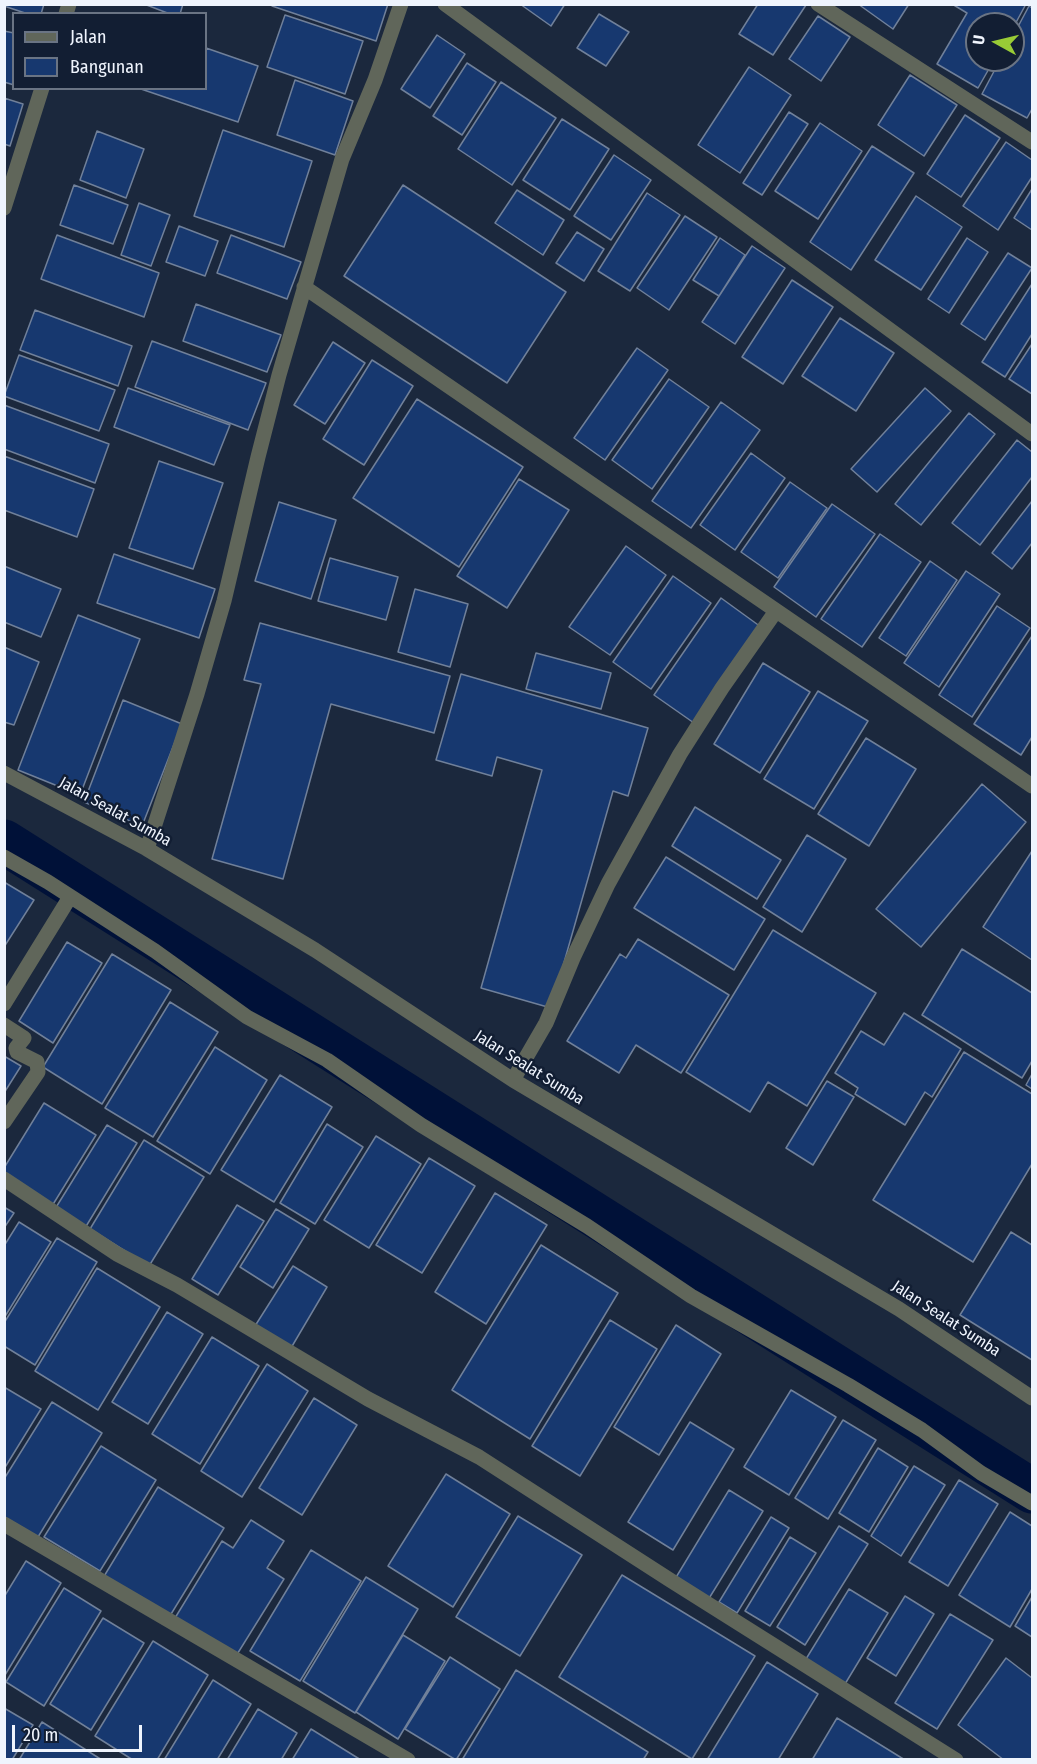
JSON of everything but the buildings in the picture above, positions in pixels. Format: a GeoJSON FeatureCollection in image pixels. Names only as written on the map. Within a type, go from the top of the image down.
{"type":"FeatureCollection","features":[{"type":"Feature","properties":{"kind":"street"},"geometry":{"type":"LineString","coordinates":[[147,849],[191,714],[224,601],[258,457],[304,287],[342,159],[375,80],[401,4]]}},
{"type":"Feature","properties":{"kind":"street"},"geometry":{"type":"LineString","coordinates":[[446,4],[1032,434]]}},
{"type":"Feature","properties":{"kind":"street"},"geometry":{"type":"LineString","coordinates":[[819,4],[1032,142]]}},
{"type":"Feature","properties":{"kind":"street"},"geometry":{"type":"LineString","coordinates":[[4,208],[41,90]]}},
{"type":"Feature","properties":{"kind":"street"},"geometry":{"type":"LineString","coordinates":[[304,287],[1032,786]]}},
{"type":"Feature","properties":{"kind":"street"},"geometry":{"type":"LineString","coordinates":[[513,1080],[546,1023],[573,958],[608,884],[680,754],[722,688],[776,611]]}},
{"type":"Feature","properties":{"kind":"street","name":"Jalan Sealat Sumba"},"geometry":{"type":"LineString","coordinates":[[4,773],[147,849],[315,950],[513,1080],[899,1309],[1032,1398]]}},
{"type":"Feature","properties":{"kind":"street"},"geometry":{"type":"LineString","coordinates":[[4,857],[155,951],[247,1017],[327,1060],[421,1125],[587,1226],[691,1296],[848,1385],[922,1430],[981,1473],[1032,1503]]}},
{"type":"Feature","properties":{"kind":"street"},"geometry":{"type":"LineString","coordinates":[[4,1004],[70,897]]}},
{"type":"Feature","properties":{"kind":"street"},"geometry":{"type":"LineString","coordinates":[[4,1025],[24,1038],[16,1048],[17,1052],[37,1062],[38,1072],[4,1122]]}},
{"type":"Feature","properties":{"kind":"street"},"geometry":{"type":"LineString","coordinates":[[4,1179],[117,1254],[177,1285],[368,1399],[478,1457],[956,1760]]}},
{"type":"Feature","properties":{"kind":"street"},"geometry":{"type":"LineString","coordinates":[[4,1524],[408,1760]]}},
{"type":"Feature","properties":{"kind":"waterway"},"geometry":{"type":"LineString","coordinates":[[4,842],[1032,1491]]}}]}
